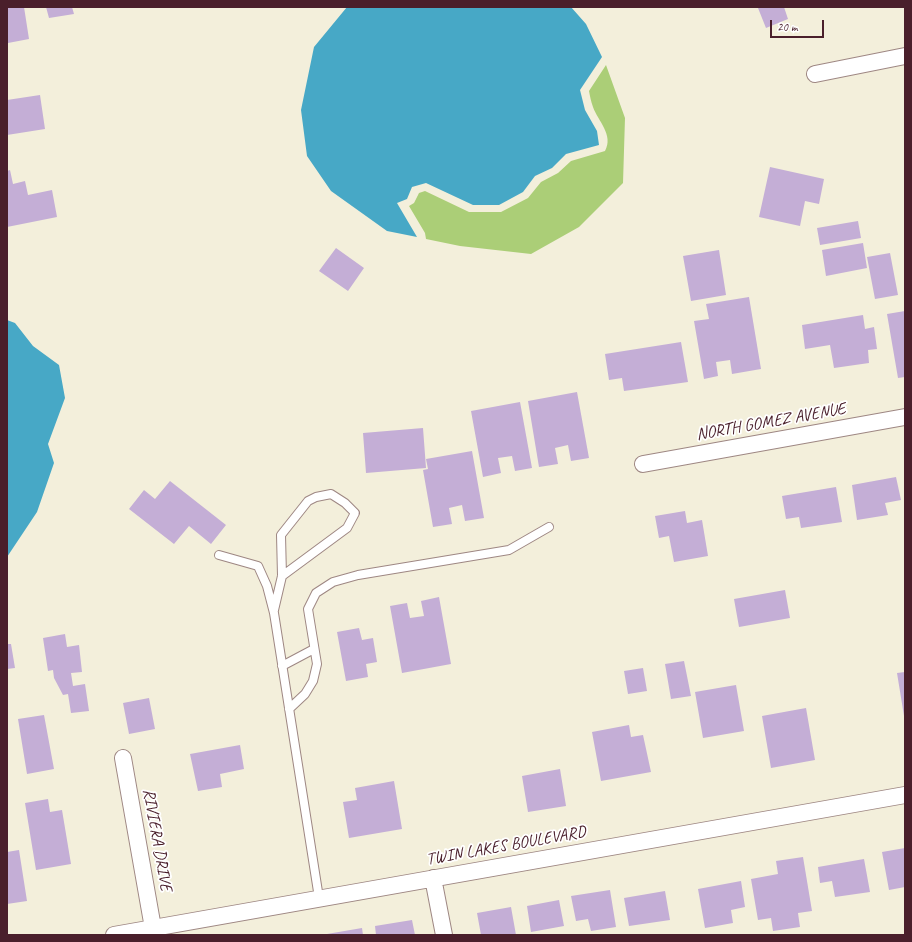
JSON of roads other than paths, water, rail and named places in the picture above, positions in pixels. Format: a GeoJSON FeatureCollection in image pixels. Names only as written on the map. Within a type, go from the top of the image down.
{"type":"FeatureCollection","features":[{"type":"Feature","properties":{"kind":"street"},"geometry":{"type":"LineString","coordinates":[[815,74],[905,56]]}},
{"type":"Feature","properties":{"kind":"street","name":"NORTH GOMEZ AVENUE"},"geometry":{"type":"LineString","coordinates":[[643,464],[905,417]]}},
{"type":"Feature","properties":{"kind":"street","name":"RIVIERA DRIVE"},"geometry":{"type":"LineString","coordinates":[[123,758],[153,928]]}},
{"type":"Feature","properties":{"kind":"street","name":"TWIN LAKES BOULEVARD"},"geometry":{"type":"LineString","coordinates":[[114,935],[905,795]]}},
{"type":"Feature","properties":{"kind":"street"},"geometry":{"type":"LineString","coordinates":[[433,878],[444,935]]}},
{"type":"Feature","properties":{"kind":"lane"},"geometry":{"type":"LineString","coordinates":[[274,613],[282,576],[281,535],[305,505],[316,497],[331,494],[345,503],[355,513],[347,528],[282,576]]}},
{"type":"Feature","properties":{"kind":"lane"},"geometry":{"type":"LineString","coordinates":[[289,709],[305,694],[314,682],[317,664],[308,609],[316,593],[333,582],[358,575],[509,550],[549,527]]}},
{"type":"Feature","properties":{"kind":"lane"},"geometry":{"type":"LineString","coordinates":[[219,555],[258,566],[267,586],[274,613],[319,898]]}},
{"type":"Feature","properties":{"kind":"lane"},"geometry":{"type":"LineString","coordinates":[[282,666],[314,649]]}},
{"type":"Feature","properties":{"kind":"water"},"geometry":{"type":"Polygon","coordinates":[[[347,7],[571,7],[586,24],[602,57],[580,90],[585,110],[597,131],[599,145],[566,154],[552,168],[535,176],[523,192],[499,205],[473,205],[426,183],[412,187],[407,199],[397,203],[417,237],[387,231],[331,191],[307,156],[301,110],[314,47],[347,7]]]}},
{"type":"Feature","properties":{"kind":"water"},"geometry":{"type":"Polygon","coordinates":[[[7,320],[15,323],[33,346],[59,365],[65,398],[48,444],[54,463],[37,512],[7,557],[7,320]]]}}]}
